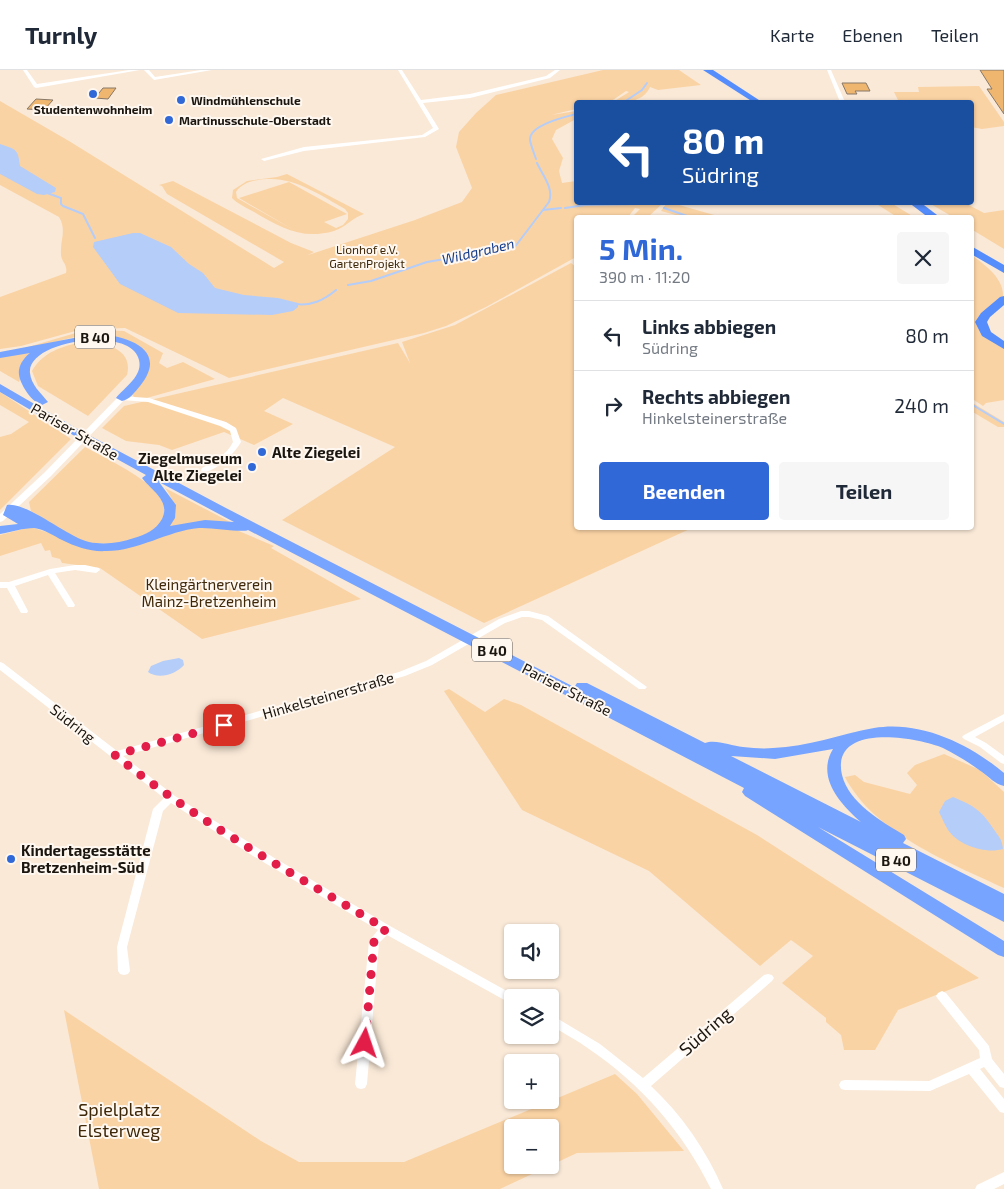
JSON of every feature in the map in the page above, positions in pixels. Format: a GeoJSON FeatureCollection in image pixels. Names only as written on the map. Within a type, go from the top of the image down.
{"type":"FeatureCollection","features":[{"type":"Feature","properties":{"kind":"highway"},"geometry":{"type":"LineString","coordinates":[[696,70],[743,100]]}},
{"type":"Feature","properties":{"kind":"highway"},"geometry":{"type":"LineString","coordinates":[[707,70],[755,100]]}},
{"type":"Feature","properties":{"kind":"highway"},"geometry":{"type":"LineString","coordinates":[[904,205],[919,215]]}},
{"type":"Feature","properties":{"kind":"highway"},"geometry":{"type":"LineString","coordinates":[[917,205],[932,215]]}},
{"type":"Feature","properties":{"kind":"highway"},"geometry":{"type":"LineString","coordinates":[[974,242],[1001,258]]}},
{"type":"Feature","properties":{"kind":"highway"},"geometry":{"type":"LineString","coordinates":[[974,251],[1004,270]]}},
{"type":"Feature","properties":{"kind":"highway"},"geometry":{"type":"LineString","coordinates":[[984,257],[1004,279]]}},
{"type":"Feature","properties":{"kind":"highway"},"geometry":{"type":"LineString","coordinates":[[1004,299],[985,315],[981,322],[986,334],[1004,346]]}},
{"type":"Feature","properties":{"kind":"highway"},"geometry":{"type":"LineString","coordinates":[[1004,311],[993,317],[989,323],[991,331],[1004,342]]}},
{"type":"Feature","properties":{"kind":"highway","name":"B 40"},"geometry":{"type":"LineString","coordinates":[[0,355],[20,353],[73,339],[94,337],[117,339],[134,346],[143,354],[146,366],[139,380],[122,398]]}},
{"type":"Feature","properties":{"kind":"highway","name":"B 40"},"geometry":{"type":"LineString","coordinates":[[42,402],[25,381],[23,372],[28,360],[48,346]]}},
{"type":"Feature","properties":{"kind":"highway","name":"Pariser Straße"},"geometry":{"type":"LineString","coordinates":[[0,378],[42,402],[80,430]]}},
{"type":"Feature","properties":{"kind":"highway","name":"Pariser Straße"},"geometry":{"type":"LineString","coordinates":[[0,387],[80,430],[1004,902]]}},
{"type":"Feature","properties":{"kind":"highway","name":"Pariser Straße"},"geometry":{"type":"LineString","coordinates":[[94,437],[136,466],[1004,916]]}},
{"type":"Feature","properties":{"kind":"highway","name":"B 40"},"geometry":{"type":"LineString","coordinates":[[136,466],[160,488],[171,505],[171,514],[167,522],[152,536]]}},
{"type":"Feature","properties":{"kind":"highway","name":"B 40"},"geometry":{"type":"LineString","coordinates":[[12,508],[9,514],[12,517],[43,527],[79,543],[97,547],[128,545],[184,526],[217,523],[247,530],[290,547]]}},
{"type":"Feature","properties":{"kind":"highway"},"geometry":{"type":"LineString","coordinates":[[0,530],[43,527]]}},
{"type":"Feature","properties":{"kind":"highway"},"geometry":{"type":"LineString","coordinates":[[654,723],[709,746],[742,753],[795,753],[882,732],[918,736],[960,751],[1004,781]]}},
{"type":"Feature","properties":{"kind":"highway"},"geometry":{"type":"LineString","coordinates":[[848,741],[838,753],[833,768],[837,785],[844,796],[862,814],[883,829],[979,890]]}},
{"type":"Feature","properties":{"kind":"highway"},"geometry":{"type":"LineString","coordinates":[[693,755],[777,810],[1004,950]]}},
{"type":"Feature","properties":{"kind":"street"},"geometry":{"type":"LineString","coordinates":[[25,70],[36,86],[138,70]]}},
{"type":"Feature","properties":{"kind":"street"},"geometry":{"type":"LineString","coordinates":[[146,70],[154,79],[210,70]]}},
{"type":"Feature","properties":{"kind":"street"},"geometry":{"type":"LineString","coordinates":[[264,159],[304,149],[427,135],[433,132],[436,128],[400,70]]}},
{"type":"Feature","properties":{"kind":"street"},"geometry":{"type":"LineString","coordinates":[[420,102],[470,96],[548,77],[558,70]]}},
{"type":"Feature","properties":{"kind":"street"},"geometry":{"type":"LineString","coordinates":[[829,70],[842,100]]}},
{"type":"Feature","properties":{"kind":"street"},"geometry":{"type":"LineString","coordinates":[[0,519],[122,398],[152,401],[223,424],[233,430],[237,442],[236,446],[230,454],[205,470]]}},
{"type":"Feature","properties":{"kind":"street"},"geometry":{"type":"LineString","coordinates":[[0,585],[10,585],[72,567],[96,570]]}},
{"type":"Feature","properties":{"kind":"street"},"geometry":{"type":"LineString","coordinates":[[50,573],[71,604]]}},
{"type":"Feature","properties":{"kind":"street"},"geometry":{"type":"LineString","coordinates":[[10,585],[24,611]]}},
{"type":"Feature","properties":{"kind":"street","name":"Hinkelsteinerstraße"},"geometry":{"type":"LineString","coordinates":[[115,755],[402,674],[449,653],[502,620],[521,614],[545,618],[642,687]]}},
{"type":"Feature","properties":{"kind":"street","name":"Südring"},"geometry":{"type":"LineString","coordinates":[[0,665],[171,798],[256,853],[386,929],[504,995]]}},
{"type":"Feature","properties":{"kind":"street"},"geometry":{"type":"LineString","coordinates":[[1004,718],[967,737],[1004,761]]}},
{"type":"Feature","properties":{"kind":"street"},"geometry":{"type":"LineString","coordinates":[[124,971],[122,947],[158,809],[171,798]]}},
{"type":"Feature","properties":{"kind":"street"},"geometry":{"type":"LineString","coordinates":[[361,1084],[374,941],[386,929]]}},
{"type":"Feature","properties":{"kind":"street","name":"Südring"},"geometry":{"type":"LineString","coordinates":[[643,1085],[768,978]]}},
{"type":"Feature","properties":{"kind":"street"},"geometry":{"type":"LineString","coordinates":[[942,996],[985,1049],[986,1061],[1004,1084]]}},
{"type":"Feature","properties":{"kind":"street"},"geometry":{"type":"LineString","coordinates":[[559,1024],[595,1046],[643,1085],[690,1140],[700,1155],[716,1189]]}},
{"type":"Feature","properties":{"kind":"street"},"geometry":{"type":"LineString","coordinates":[[845,1085],[930,1086],[986,1061]]}},
{"type":"Feature","properties":{"kind":"street"},"geometry":{"type":"LineString","coordinates":[[971,1067],[1004,1108]]}},
{"type":"Feature","properties":{"kind":"street"},"geometry":{"type":"LineString","coordinates":[[981,1189],[1004,1178]]}},
{"type":"Feature","properties":{"kind":"green space","name":"Lionhof e.V. GartenProjekt"},"geometry":{"type":"Polygon","coordinates":[[[603,70],[679,70],[701,85],[658,90],[650,87],[643,96],[634,100],[616,100],[629,92],[626,91],[613,100],[574,100],[574,109],[551,115],[574,111],[574,120],[556,130],[552,139],[563,158],[559,171],[562,183],[574,181],[574,205],[661,205],[650,215],[634,215],[640,209],[635,208],[630,215],[574,215],[574,258],[486,307],[446,326],[424,333],[229,378],[125,328],[79,330],[21,346],[0,349],[0,297],[66,273],[66,270],[61,257],[63,226],[59,217],[0,185],[0,101],[69,141],[274,268],[284,262],[167,194],[162,186],[159,185],[173,181],[291,243],[314,252],[308,255],[415,220],[462,202],[472,188],[456,147],[459,132],[496,95],[603,70]]]}},
{"type":"Feature","properties":{"kind":"green space"},"geometry":{"type":"Polygon","coordinates":[[[979,86],[1004,122],[1004,126],[982,129],[974,128],[974,100],[898,100],[894,92],[919,92],[918,87],[979,86]]]}},
{"type":"Feature","properties":{"kind":"green space"},"geometry":{"type":"Polygon","coordinates":[[[287,174],[364,214],[334,231],[312,234],[292,231],[273,223],[232,198],[233,190],[247,181],[260,179],[239,188],[236,192],[237,198],[294,230],[239,198],[289,182],[347,214],[324,222],[336,228],[343,225],[348,219],[348,213],[345,209],[309,189],[300,185],[290,182],[281,180],[262,179],[287,174]]]}},
{"type":"Feature","properties":{"kind":"green space"},"geometry":{"type":"Polygon","coordinates":[[[665,205],[679,205],[714,215],[676,215],[661,211],[665,205]]]}},
{"type":"Feature","properties":{"kind":"green space"},"geometry":{"type":"Polygon","coordinates":[[[878,205],[894,205],[911,215],[894,215],[878,205]]]}},
{"type":"Feature","properties":{"kind":"green space"},"geometry":{"type":"Polygon","coordinates":[[[932,205],[969,205],[984,213],[1004,210],[1004,249],[974,231],[974,215],[950,215],[932,205]]]}},
{"type":"Feature","properties":{"kind":"green space"},"geometry":{"type":"Polygon","coordinates":[[[974,257],[996,277],[1000,283],[1003,296],[979,319],[1004,348],[1004,400],[986,403],[983,406],[974,400],[974,257]]]}},
{"type":"Feature","properties":{"kind":"green space"},"geometry":{"type":"Polygon","coordinates":[[[571,263],[574,265],[574,530],[688,530],[484,623],[282,520],[395,447],[283,398],[264,411],[293,424],[254,445],[224,432],[172,450],[159,445],[126,441],[102,428],[124,406],[398,343],[410,363],[402,342],[455,325],[571,263]]]}},
{"type":"Feature","properties":{"kind":"green space"},"geometry":{"type":"Polygon","coordinates":[[[124,331],[163,353],[159,363],[167,368],[183,362],[215,379],[143,399],[135,398],[132,394],[144,379],[140,347],[127,340],[99,335],[71,338],[29,349],[28,347],[79,332],[124,331]]]}},
{"type":"Feature","properties":{"kind":"green space"},"geometry":{"type":"Polygon","coordinates":[[[83,342],[99,343],[115,348],[126,358],[128,366],[127,375],[88,416],[38,386],[32,371],[36,364],[54,351],[83,342]]]}},
{"type":"Feature","properties":{"kind":"green space"},"geometry":{"type":"Polygon","coordinates":[[[32,353],[19,382],[0,371],[0,357],[32,353]]]}},
{"type":"Feature","properties":{"kind":"green space"},"geometry":{"type":"Polygon","coordinates":[[[0,392],[71,439],[0,510],[0,437],[11,434],[29,422],[0,405],[0,392]]]}},
{"type":"Feature","properties":{"kind":"green space"},"geometry":{"type":"Polygon","coordinates":[[[974,404],[1004,422],[1004,427],[998,427],[974,413],[974,404]]]}},
{"type":"Feature","properties":{"kind":"green space"},"geometry":{"type":"Polygon","coordinates":[[[85,447],[136,476],[164,498],[164,521],[146,536],[113,544],[89,543],[71,536],[31,511],[29,502],[85,447]]]}},
{"type":"Feature","properties":{"kind":"green space"},"geometry":{"type":"Polygon","coordinates":[[[165,488],[234,524],[167,528],[174,518],[175,508],[165,488]]]}},
{"type":"Feature","properties":{"kind":"green space","name":"Kleingärtnerverein Mainz-Bretzenheim"},"geometry":{"type":"Polygon","coordinates":[[[194,526],[234,529],[274,546],[271,548],[361,599],[202,639],[100,568],[62,563],[60,559],[52,557],[50,550],[45,551],[41,543],[0,556],[0,535],[27,528],[34,528],[52,534],[79,547],[96,550],[194,526]]]}},
{"type":"Feature","properties":{"kind":"green space"},"geometry":{"type":"Polygon","coordinates":[[[449,689],[485,712],[504,699],[521,705],[757,835],[979,978],[898,1010],[875,1050],[844,1050],[841,1035],[826,1022],[826,1018],[782,983],[813,956],[791,940],[760,966],[649,871],[522,810],[444,691],[449,689]]]}},
{"type":"Feature","properties":{"kind":"green space"},"geometry":{"type":"Polygon","coordinates":[[[944,754],[980,770],[1004,792],[1004,888],[938,857],[894,830],[874,814],[858,797],[845,777],[855,775],[864,782],[910,794],[917,785],[907,773],[915,765],[944,754]]]}},
{"type":"Feature","properties":{"kind":"green space","name":"Spielplatz Elsterweg"},"geometry":{"type":"Polygon","coordinates":[[[64,1010],[261,1141],[299,1162],[404,1162],[504,1120],[504,1174],[532,1174],[500,1189],[99,1189],[64,1010]]]}},
{"type":"Feature","properties":{"kind":"green space"},"geometry":{"type":"Polygon","coordinates":[[[615,1074],[637,1094],[684,1151],[577,1153],[559,1161],[559,1119],[507,1119],[531,1109],[559,1109],[559,1097],[615,1074]]]}},
{"type":"Feature","properties":{"kind":"water"},"geometry":{"type":"Polygon","coordinates":[[[0,144],[16,151],[20,166],[56,188],[55,192],[44,195],[37,194],[0,174],[0,144]]]}},
{"type":"Feature","properties":{"kind":"water"},"geometry":{"type":"Polygon","coordinates":[[[140,233],[171,247],[189,264],[203,273],[215,288],[244,295],[278,298],[298,303],[298,307],[293,311],[272,315],[178,313],[120,284],[93,247],[94,242],[140,233]]]}},
{"type":"Feature","properties":{"kind":"water"},"geometry":{"type":"Polygon","coordinates":[[[179,658],[183,660],[184,665],[177,671],[162,676],[148,672],[151,666],[163,661],[179,658]]]}},
{"type":"Feature","properties":{"kind":"water"},"geometry":{"type":"Polygon","coordinates":[[[953,797],[982,814],[999,837],[1003,849],[989,850],[973,847],[953,836],[939,812],[945,801],[953,797]]]}},
{"type":"Feature","properties":{"kind":"building"},"geometry":{"type":"Polygon","coordinates":[[[980,70],[1004,70],[1004,114],[987,89],[992,89],[980,70]]]}},
{"type":"Feature","properties":{"kind":"building"},"geometry":{"type":"Polygon","coordinates":[[[842,83],[866,83],[870,91],[855,91],[857,94],[847,94],[842,83]]]}},
{"type":"Feature","properties":{"kind":"building"},"geometry":{"type":"Polygon","coordinates":[[[103,88],[116,88],[108,99],[95,98],[103,88]]]}},
{"type":"Feature","properties":{"kind":"building","name":"Studentenwohnheim"},"geometry":{"type":"Polygon","coordinates":[[[36,99],[53,100],[44,110],[27,109],[36,99]]]}},
{"type":"Feature","properties":{"kind":"waterway","name":"Wildgraben"},"geometry":{"type":"LineString","coordinates":[[627,100],[642,90],[647,83]]}},
{"type":"Feature","properties":{"kind":"waterway","name":"Wildgraben"},"geometry":{"type":"LineString","coordinates":[[536,159],[530,140],[535,130],[548,122],[574,115]]}},
{"type":"Feature","properties":{"kind":"waterway","name":"Wildgraben"},"geometry":{"type":"LineString","coordinates":[[348,285],[371,281],[427,262],[480,253],[490,249],[514,248],[549,202],[549,187],[537,163]]}},
{"type":"Feature","properties":{"kind":"waterway","name":"Wildgraben"},"geometry":{"type":"LineString","coordinates":[[47,193],[61,198],[63,206],[83,214],[95,238]]}},
{"type":"Feature","properties":{"kind":"waterway"},"geometry":{"type":"LineString","coordinates":[[565,208],[585,205]]}},
{"type":"Feature","properties":{"kind":"waterway"},"geometry":{"type":"LineString","coordinates":[[543,210],[561,208]]}},
{"type":"Feature","properties":{"kind":"waterway"},"geometry":{"type":"LineString","coordinates":[[664,208],[684,215]]}},
{"type":"Feature","properties":{"kind":"waterway","name":"Wildgraben"},"geometry":{"type":"LineString","coordinates":[[296,304],[317,302],[336,290]]}},
{"type":"Feature","properties":{"kind":"waterway"},"geometry":{"type":"LineString","coordinates":[[974,406],[1004,424]]}},
{"type":"Feature","properties":{"kind":"place","name":"Studentenwohnheim"},"geometry":{"type":"Point","coordinates":[93,94]}},
{"type":"Feature","properties":{"kind":"place","name":"Windmühlenschule"},"geometry":{"type":"Point","coordinates":[181,100]}},
{"type":"Feature","properties":{"kind":"place","name":"Martinusschule-Oberstadt"},"geometry":{"type":"Point","coordinates":[169,120]}},
{"type":"Feature","properties":{"kind":"place","name":"Alte Ziegelei"},"geometry":{"type":"Point","coordinates":[262,452]}},
{"type":"Feature","properties":{"kind":"place","name":"Ziegelmuseum Alte Ziegelei"},"geometry":{"type":"Point","coordinates":[252,467]}},
{"type":"Feature","properties":{"kind":"place","name":"Kindertagesstätte Bretzenheim-Süd"},"geometry":{"type":"Point","coordinates":[11,859]}},
{"type":"Feature","properties":{"kind":"route"},"geometry":{"type":"LineString","coordinates":[[224,725],[115,755],[171,798],[256,853],[386,929],[374,941],[365,1043]]}}]}
